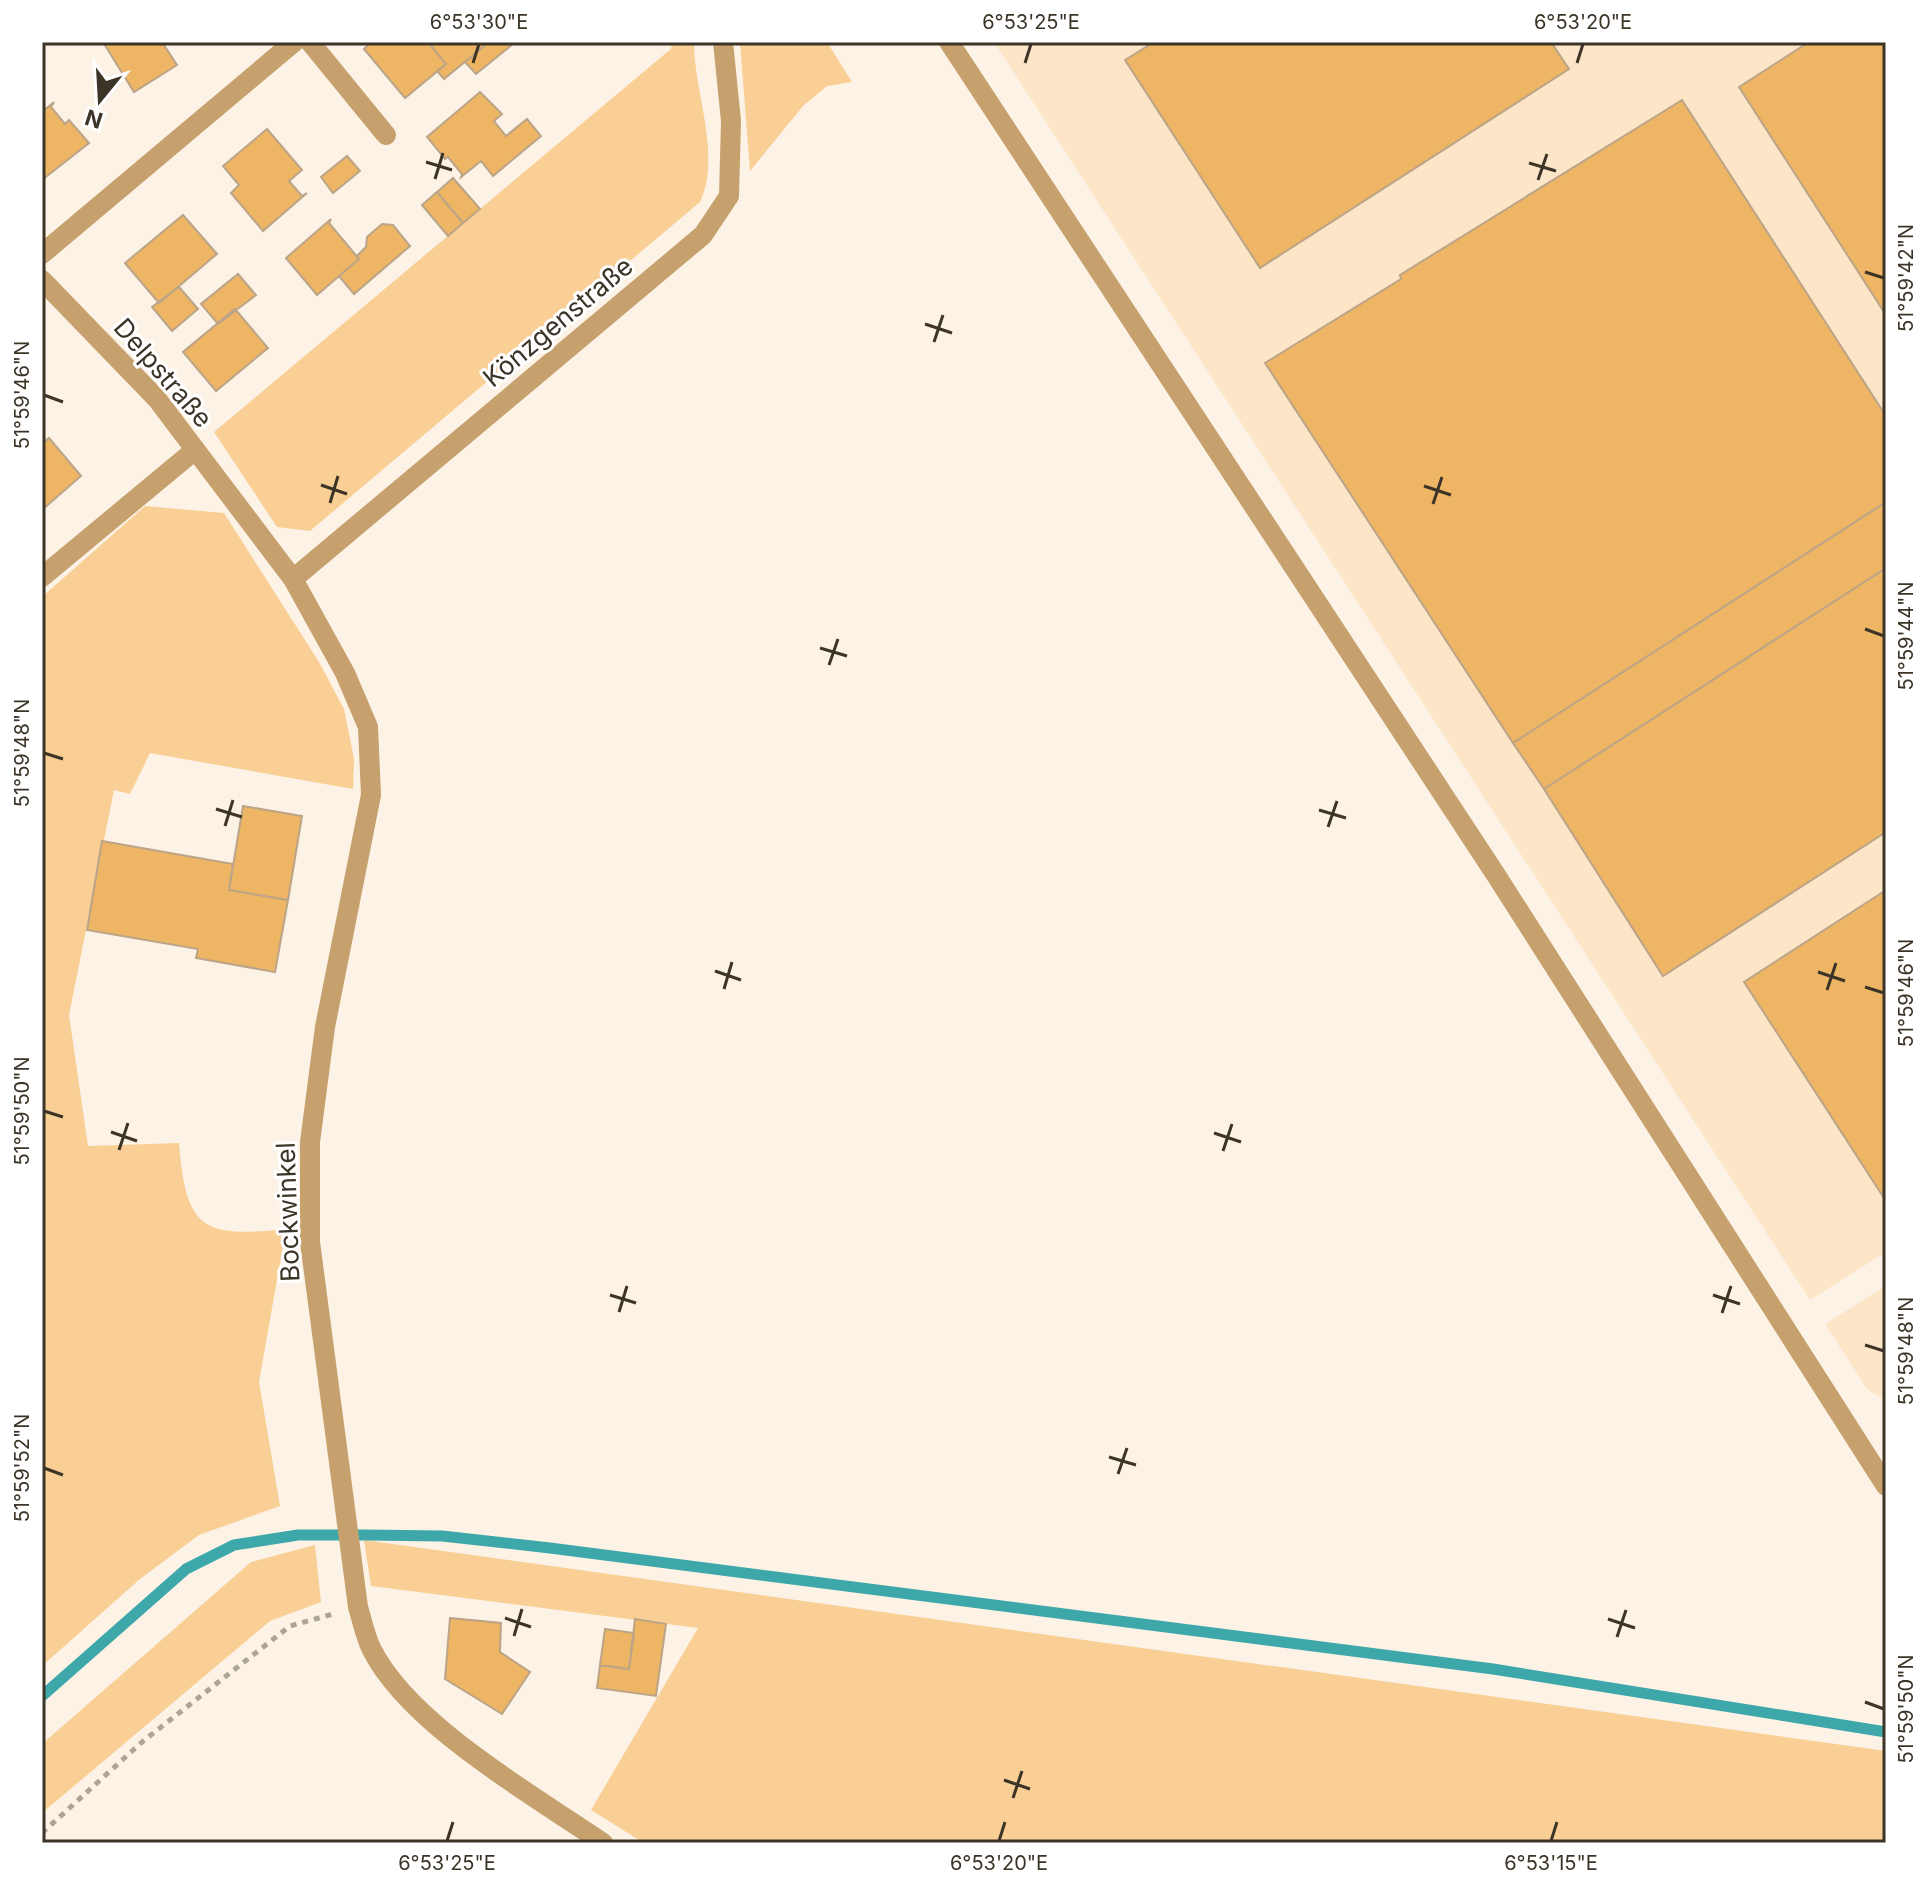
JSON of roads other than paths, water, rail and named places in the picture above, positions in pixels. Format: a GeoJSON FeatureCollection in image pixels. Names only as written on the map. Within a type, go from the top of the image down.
{"type":"FeatureCollection","features":[{"type":"Feature","properties":{"kind":"street"},"geometry":{"type":"LineString","coordinates":[[42,254],[294,42]]}},
{"type":"Feature","properties":{"kind":"street"},"geometry":{"type":"LineString","coordinates":[[310,42],[386,135]]}},
{"type":"Feature","properties":{"kind":"street","name":"Könzgenstraße"},"geometry":{"type":"LineString","coordinates":[[293,579],[703,235],[729,196],[731,121],[723,42]]}},
{"type":"Feature","properties":{"kind":"street"},"geometry":{"type":"LineString","coordinates":[[949,42],[1496,875],[1886,1486]]}},
{"type":"Feature","properties":{"kind":"street","name":"Delpstraße"},"geometry":{"type":"LineString","coordinates":[[42,280],[157,399],[236,507]]}},
{"type":"Feature","properties":{"kind":"street"},"geometry":{"type":"LineString","coordinates":[[42,577],[195,450]]}},
{"type":"Feature","properties":{"kind":"street","name":"Bockwinkel"},"geometry":{"type":"LineString","coordinates":[[236,507],[293,579],[345,673],[368,727],[371,795],[325,1027],[310,1142],[310,1242],[358,1607],[371,1648],[402,1694],[430,1723],[603,1843]]}},
{"type":"Feature","properties":{"kind":"waterway"},"geometry":{"type":"LineString","coordinates":[[42,1696],[186,1569],[234,1545],[298,1535],[442,1536],[1493,1669],[1886,1732]]}}]}
